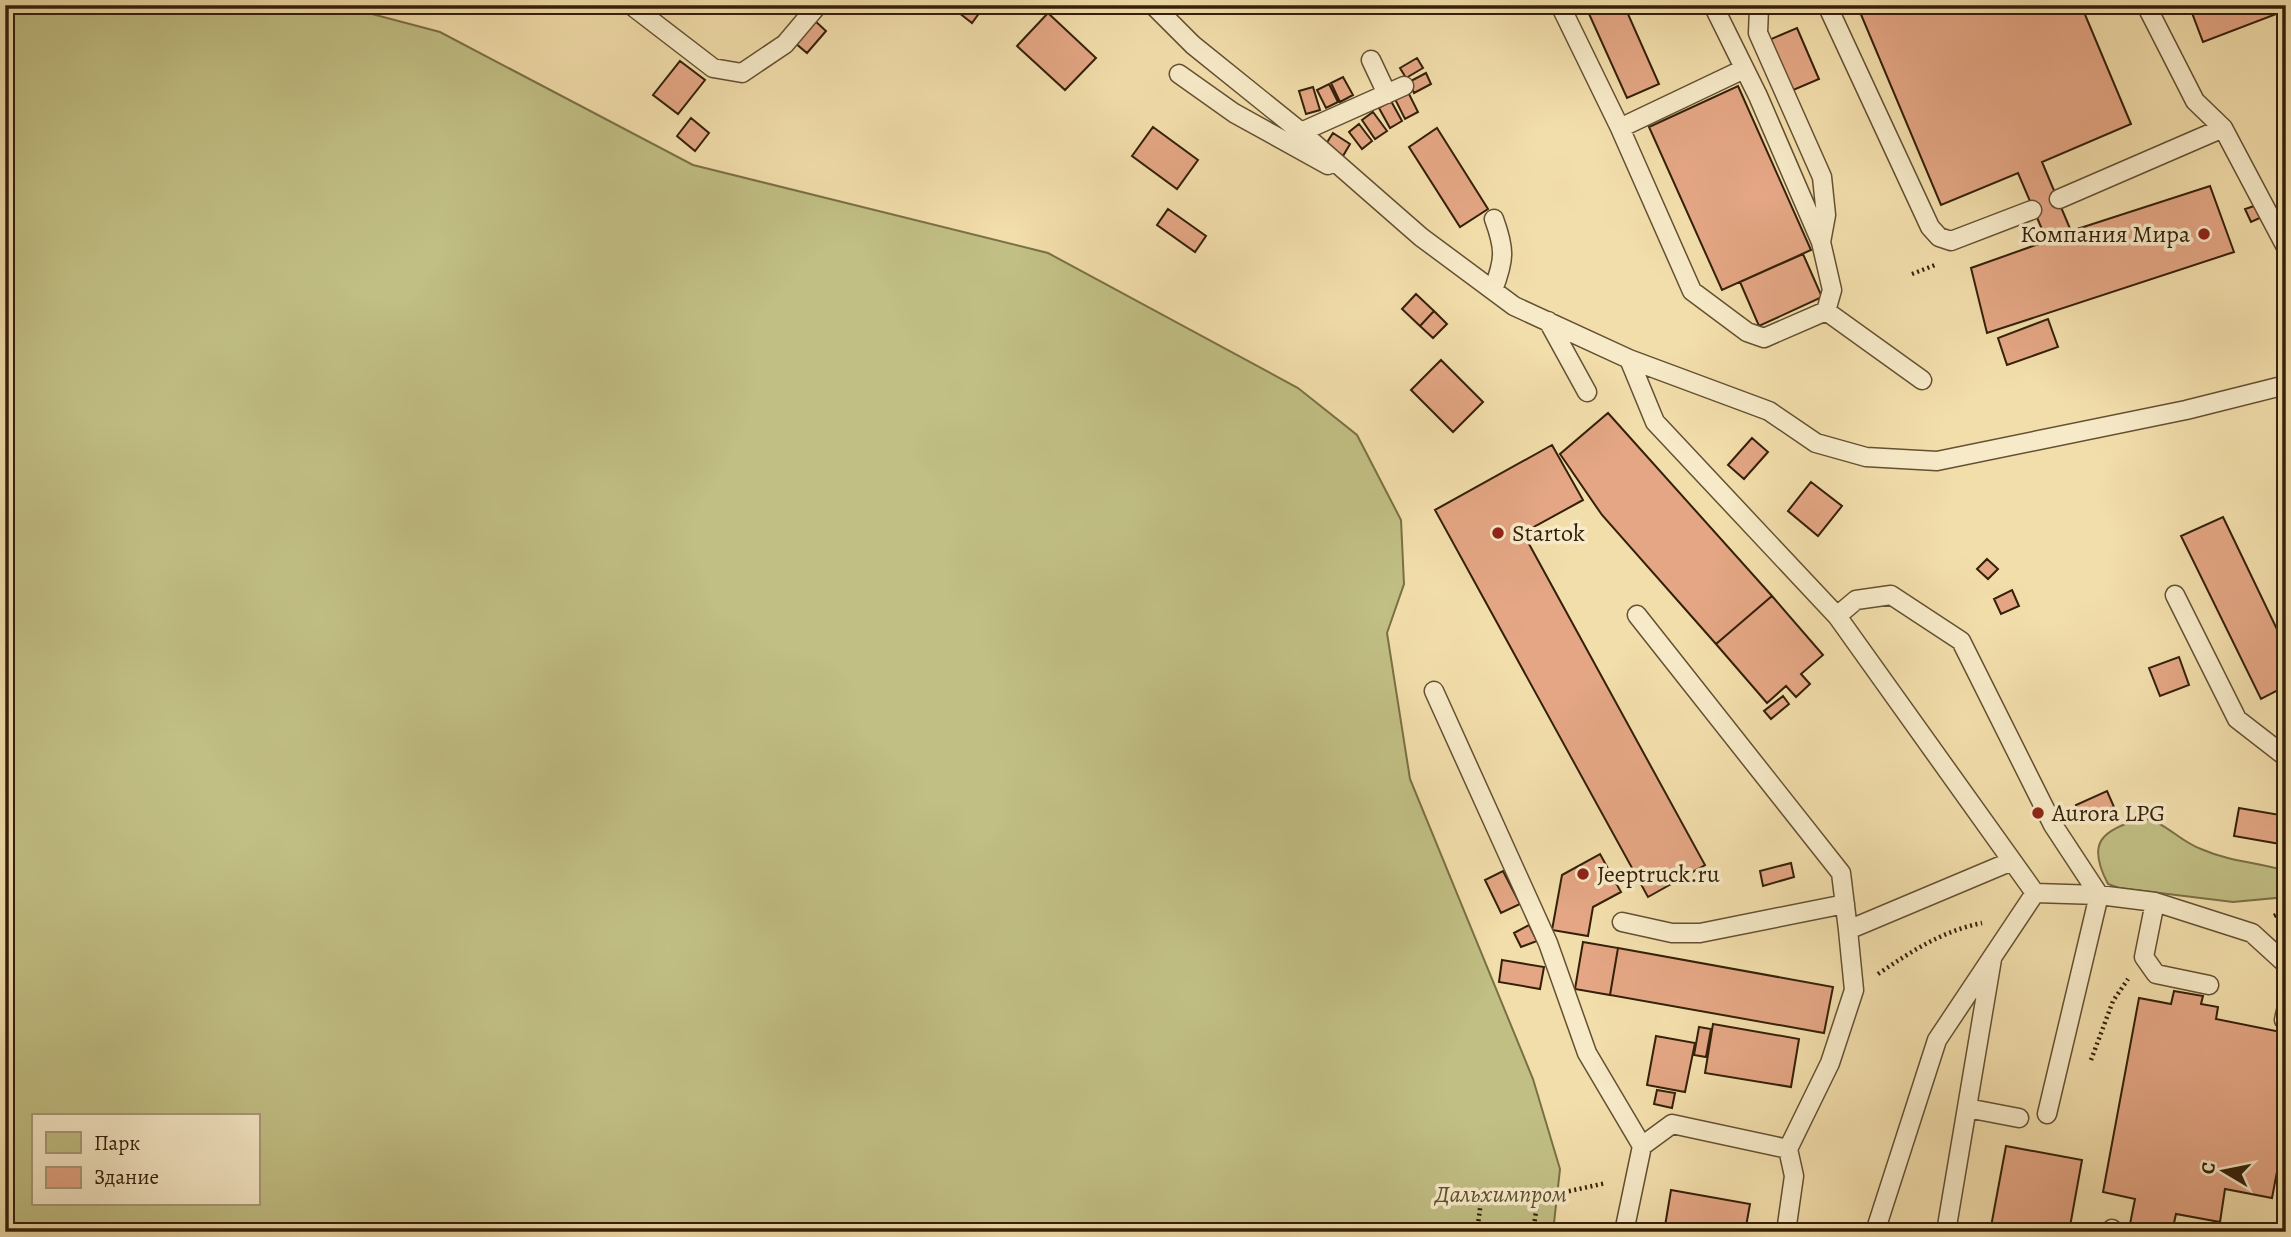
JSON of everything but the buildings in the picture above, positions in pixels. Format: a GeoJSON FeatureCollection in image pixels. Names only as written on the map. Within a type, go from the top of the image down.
{"type":"FeatureCollection","features":[{"type":"Feature","properties":{"kind":"lane"},"geometry":{"type":"LineString","coordinates":[[632,5],[713,68],[742,73],[785,44],[818,5]]}},
{"type":"Feature","properties":{"kind":"lane"},"geometry":{"type":"LineString","coordinates":[[1153,5],[1193,45],[1301,132],[1421,237],[1514,306],[1629,359],[1769,411],[1816,443],[1866,457],[1937,461],[2186,410],[2286,385]]}},
{"type":"Feature","properties":{"kind":"lane"},"geometry":{"type":"LineString","coordinates":[[1560,5],[1620,128],[1692,291],[1747,331],[1764,338],[1826,311]]}},
{"type":"Feature","properties":{"kind":"lane"},"geometry":{"type":"LineString","coordinates":[[1713,5],[1821,242],[1832,289],[1826,311]]}},
{"type":"Feature","properties":{"kind":"lane"},"geometry":{"type":"LineString","coordinates":[[1827,5],[1909,185],[1930,227],[1939,237],[1951,241],[2032,210]]}},
{"type":"Feature","properties":{"kind":"lane"},"geometry":{"type":"LineString","coordinates":[[2146,5],[2195,101],[2223,128],[2286,247]]}},
{"type":"Feature","properties":{"kind":"lane"},"geometry":{"type":"LineString","coordinates":[[1759,8],[1758,33],[1822,177],[1826,215],[1821,242]]}},
{"type":"Feature","properties":{"kind":"lane"},"geometry":{"type":"LineString","coordinates":[[1371,60],[1387,94]]}},
{"type":"Feature","properties":{"kind":"lane"},"geometry":{"type":"LineString","coordinates":[[1620,128],[1744,69]]}},
{"type":"Feature","properties":{"kind":"lane"},"geometry":{"type":"LineString","coordinates":[[1180,74],[1255,126],[1310,156],[1345,171]]}},
{"type":"Feature","properties":{"kind":"lane"},"geometry":{"type":"LineString","coordinates":[[1301,132],[1404,86]]}},
{"type":"Feature","properties":{"kind":"lane"},"geometry":{"type":"LineString","coordinates":[[2059,199],[2223,128]]}},
{"type":"Feature","properties":{"kind":"lane"},"geometry":{"type":"LineString","coordinates":[[1493,290],[1501,269],[1503,245],[1494,219]]}},
{"type":"Feature","properties":{"kind":"lane"},"geometry":{"type":"LineString","coordinates":[[1826,311],[1922,380]]}},
{"type":"Feature","properties":{"kind":"lane"},"geometry":{"type":"LineString","coordinates":[[1548,321],[1587,392]]}},
{"type":"Feature","properties":{"kind":"lane"},"geometry":{"type":"LineString","coordinates":[[1629,359],[1655,422],[1837,616],[2035,893]]}},
{"type":"Feature","properties":{"kind":"lane"},"geometry":{"type":"LineString","coordinates":[[1837,616],[1856,600],[1891,595],[1961,641],[2053,825],[2099,895],[2047,1114]]}},
{"type":"Feature","properties":{"kind":"lane"},"geometry":{"type":"LineString","coordinates":[[2175,595],[2237,719],[2286,757]]}},
{"type":"Feature","properties":{"kind":"lane"},"geometry":{"type":"LineString","coordinates":[[1637,615],[1841,873],[1854,990],[1830,1063],[1788,1149],[1794,1176],[1786,1232]]}},
{"type":"Feature","properties":{"kind":"lane"},"geometry":{"type":"LineString","coordinates":[[1434,691],[1548,943],[1587,1053],[1642,1146]]}},
{"type":"Feature","properties":{"kind":"lane"},"geometry":{"type":"LineString","coordinates":[[1848,930],[2012,861]]}},
{"type":"Feature","properties":{"kind":"lane"},"geometry":{"type":"LineString","coordinates":[[2035,893],[2099,895],[2155,902],[2252,933],[2286,964]]}},
{"type":"Feature","properties":{"kind":"lane"},"geometry":{"type":"LineString","coordinates":[[1875,1232],[1937,1041],[2035,893]]}},
{"type":"Feature","properties":{"kind":"lane"},"geometry":{"type":"LineString","coordinates":[[2155,902],[2144,957],[2156,974],[2209,985]]}},
{"type":"Feature","properties":{"kind":"lane"},"geometry":{"type":"LineString","coordinates":[[1622,922],[1672,933],[1700,933],[1845,904]]}},
{"type":"Feature","properties":{"kind":"lane"},"geometry":{"type":"LineString","coordinates":[[1946,1232],[1994,952]]}},
{"type":"Feature","properties":{"kind":"lane"},"geometry":{"type":"LineString","coordinates":[[1967,1108],[2019,1118]]}},
{"type":"Feature","properties":{"kind":"lane"},"geometry":{"type":"LineString","coordinates":[[1624,1232],[1642,1146],[1672,1124],[1788,1149]]}},
{"type":"Feature","properties":{"kind":"path"},"geometry":{"type":"LineString","coordinates":[[1912,274],[1935,266]]}},
{"type":"Feature","properties":{"kind":"path"},"geometry":{"type":"LineString","coordinates":[[2275,915],[2286,910]]}},
{"type":"Feature","properties":{"kind":"path"},"geometry":{"type":"LineString","coordinates":[[1854,990],[1922,944],[1955,929]]}},
{"type":"Feature","properties":{"kind":"path"},"geometry":{"type":"LineString","coordinates":[[2089,1064],[2113,1001],[2144,957]]}},
{"type":"Feature","properties":{"kind":"path"},"geometry":{"type":"LineString","coordinates":[[1533,1232],[1538,1198],[1634,1177]]}},
{"type":"Feature","properties":{"kind":"path"},"geometry":{"type":"LineString","coordinates":[[1477,1232],[1481,1201]]}},
{"type":"Feature","properties":{"kind":"green space","name":"Дальхимпром"},"geometry":{"type":"Polygon","coordinates":[[[5,5],[338,5],[440,32],[693,165],[1048,253],[1298,388],[1357,435],[1401,520],[1404,584],[1387,633],[1410,779],[1533,1079],[1560,1169],[1553,1232],[5,1232],[5,5]]]}},
{"type":"Feature","properties":{"kind":"green space"},"geometry":{"type":"Polygon","coordinates":[[[2143,818],[2159,823],[2193,846],[2233,859],[2286,871],[2286,897],[2233,902],[2119,888],[2108,884],[2098,858],[2098,848],[2102,840],[2117,828],[2143,818]]]}},
{"type":"Feature","properties":{"kind":"place","name":"Компания Мира"},"geometry":{"type":"Point","coordinates":[2204,234]}},
{"type":"Feature","properties":{"kind":"place","name":"Startok"},"geometry":{"type":"Point","coordinates":[1498,533]}},
{"type":"Feature","properties":{"kind":"place","name":"Aurora LPG"},"geometry":{"type":"Point","coordinates":[2038,813]}},
{"type":"Feature","properties":{"kind":"place","name":"Jeeptruck.ru"},"geometry":{"type":"Point","coordinates":[1583,874]}}]}
